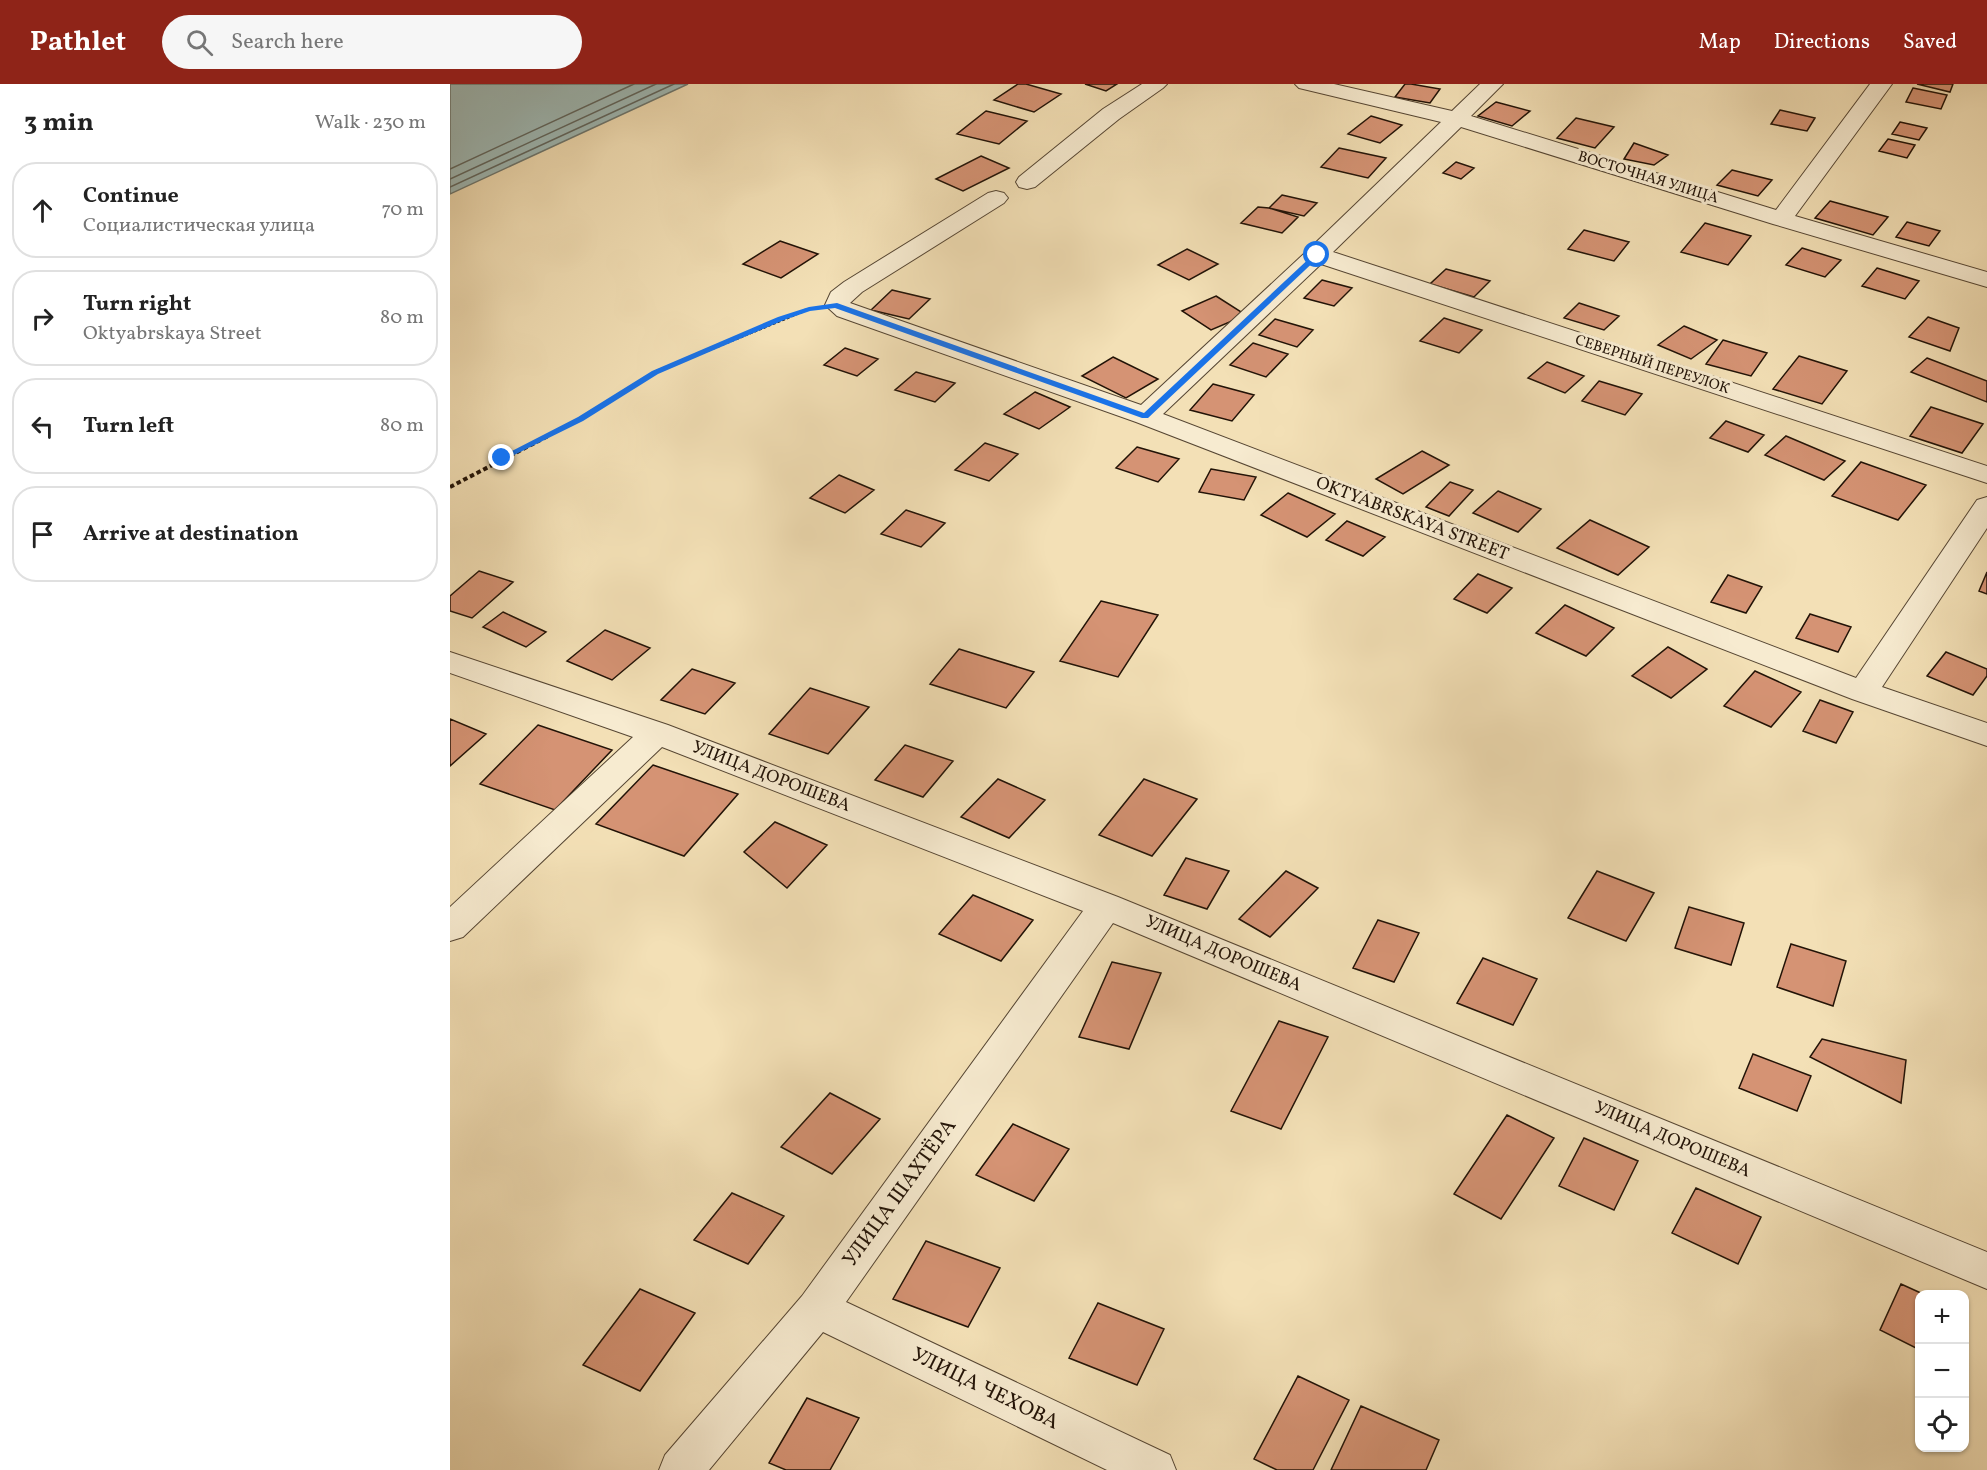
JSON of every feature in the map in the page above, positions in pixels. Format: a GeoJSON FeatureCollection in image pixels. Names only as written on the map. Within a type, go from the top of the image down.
{"type":"FeatureCollection","features":[{"type":"Feature","properties":{"kind":"street"},"geometry":{"type":"LineString","coordinates":[[1027,182],[1111,114],[1156,84]]}},
{"type":"Feature","properties":{"kind":"street","name":"ВОСТОЧНАЯ УЛИЦА"},"geometry":{"type":"LineString","coordinates":[[1306,84],[1458,119],[1987,280]]}},
{"type":"Feature","properties":{"kind":"street"},"geometry":{"type":"LineString","coordinates":[[1145,416],[1317,255],[1492,84]]}},
{"type":"Feature","properties":{"kind":"street"},"geometry":{"type":"LineString","coordinates":[[1781,219],[1881,84]]}},
{"type":"Feature","properties":{"kind":"street"},"geometry":{"type":"LineString","coordinates":[[837,305],[840,297],[853,287],[996,198]]}},
{"type":"Feature","properties":{"kind":"street","name":"СЕВЕРНЫЙ ПЕРЕУЛОК"},"geometry":{"type":"LineString","coordinates":[[1317,255],[1987,475]]}},
{"type":"Feature","properties":{"kind":"street","name":"OKTYABRSKAYA STREET"},"geometry":{"type":"LineString","coordinates":[[837,305],[846,311],[1145,416],[1863,692],[1987,735]]}},
{"type":"Feature","properties":{"kind":"street"},"geometry":{"type":"LineString","coordinates":[[1863,692],[1987,506]]}},
{"type":"Feature","properties":{"kind":"street","name":"УЛИЦА ДОРОШЕВА"},"geometry":{"type":"LineString","coordinates":[[450,662],[657,733],[1106,906],[1987,1270]]}},
{"type":"Feature","properties":{"kind":"street"},"geometry":{"type":"LineString","coordinates":[[450,928],[657,733]]}},
{"type":"Feature","properties":{"kind":"street","name":"УЛИЦА ШАХТЁРА"},"geometry":{"type":"LineString","coordinates":[[681,1470],[817,1308],[1106,906]]}},
{"type":"Feature","properties":{"kind":"street","name":"УЛИЦА ЧЕХОВА"},"geometry":{"type":"LineString","coordinates":[[817,1308],[1154,1470]]}},
{"type":"Feature","properties":{"kind":"path"},"geometry":{"type":"LineString","coordinates":[[450,487],[580,419],[655,372],[781,319],[809,309],[837,305]]}},
{"type":"Feature","properties":{"kind":"water"},"geometry":{"type":"Polygon","coordinates":[[[450,84],[688,84],[450,194],[450,84]]]}},
{"type":"Feature","properties":{"kind":"building"},"geometry":{"type":"Polygon","coordinates":[[[1018,84],[1026,84],[1061,94],[1034,112],[994,100],[1018,84]]]}},
{"type":"Feature","properties":{"kind":"building"},"geometry":{"type":"Polygon","coordinates":[[[1085,84],[1117,84],[1106,91],[1085,84]]]}},
{"type":"Feature","properties":{"kind":"building"},"geometry":{"type":"Polygon","coordinates":[[[1405,84],[1440,89],[1430,103],[1395,97],[1405,84]]]}},
{"type":"Feature","properties":{"kind":"building"},"geometry":{"type":"Polygon","coordinates":[[[1917,84],[1953,84],[1950,92],[1917,84]]]}},
{"type":"Feature","properties":{"kind":"building"},"geometry":{"type":"Polygon","coordinates":[[[1913,88],[1947,95],[1941,109],[1906,102],[1913,88]]]}},
{"type":"Feature","properties":{"kind":"building"},"geometry":{"type":"Polygon","coordinates":[[[1496,102],[1530,111],[1512,126],[1478,116],[1496,102]]]}},
{"type":"Feature","properties":{"kind":"building"},"geometry":{"type":"Polygon","coordinates":[[[1780,110],[1815,118],[1807,131],[1771,124],[1780,110]]]}},
{"type":"Feature","properties":{"kind":"building"},"geometry":{"type":"Polygon","coordinates":[[[986,111],[1027,121],[999,144],[957,134],[986,111]]]}},
{"type":"Feature","properties":{"kind":"building"},"geometry":{"type":"Polygon","coordinates":[[[1371,116],[1402,125],[1380,143],[1348,134],[1371,116]]]}},
{"type":"Feature","properties":{"kind":"building"},"geometry":{"type":"Polygon","coordinates":[[[1576,118],[1614,127],[1595,148],[1557,138],[1576,118]]]}},
{"type":"Feature","properties":{"kind":"building"},"geometry":{"type":"Polygon","coordinates":[[[1900,122],[1927,128],[1919,140],[1892,134],[1900,122]]]}},
{"type":"Feature","properties":{"kind":"building"},"geometry":{"type":"Polygon","coordinates":[[[1888,139],[1915,145],[1907,158],[1879,151],[1888,139]]]}},
{"type":"Feature","properties":{"kind":"building"},"geometry":{"type":"Polygon","coordinates":[[[1634,143],[1668,155],[1654,165],[1624,159],[1634,143]]]}},
{"type":"Feature","properties":{"kind":"building"},"geometry":{"type":"Polygon","coordinates":[[[1339,148],[1386,158],[1368,178],[1321,167],[1339,148]]]}},
{"type":"Feature","properties":{"kind":"building"},"geometry":{"type":"Polygon","coordinates":[[[981,156],[1009,168],[963,191],[936,179],[981,156]]]}},
{"type":"Feature","properties":{"kind":"building"},"geometry":{"type":"Polygon","coordinates":[[[1456,162],[1474,168],[1461,179],[1443,173],[1456,162]]]}},
{"type":"Feature","properties":{"kind":"building"},"geometry":{"type":"Polygon","coordinates":[[[1732,170],[1772,180],[1758,196],[1717,185],[1732,170]]]}},
{"type":"Feature","properties":{"kind":"building"},"geometry":{"type":"Polygon","coordinates":[[[1282,195],[1317,203],[1304,216],[1269,208],[1282,195]]]}},
{"type":"Feature","properties":{"kind":"building"},"geometry":{"type":"Polygon","coordinates":[[[1830,201],[1888,217],[1873,235],[1815,218],[1830,201]]]}},
{"type":"Feature","properties":{"kind":"building"},"geometry":{"type":"Polygon","coordinates":[[[1258,207],[1298,217],[1282,233],[1241,223],[1258,207]]]}},
{"type":"Feature","properties":{"kind":"building"},"geometry":{"type":"Polygon","coordinates":[[[1907,222],[1940,231],[1929,246],[1896,237],[1907,222]]]}},
{"type":"Feature","properties":{"kind":"building"},"geometry":{"type":"Polygon","coordinates":[[[1705,223],[1751,236],[1728,265],[1681,252],[1705,223]]]}},
{"type":"Feature","properties":{"kind":"building"},"geometry":{"type":"Polygon","coordinates":[[[1584,230],[1629,242],[1614,261],[1568,249],[1584,230]]]}},
{"type":"Feature","properties":{"kind":"building"},"geometry":{"type":"Polygon","coordinates":[[[780,241],[818,254],[781,278],[743,264],[780,241]]]}},
{"type":"Feature","properties":{"kind":"building"},"geometry":{"type":"Polygon","coordinates":[[[1802,248],[1841,260],[1825,277],[1786,265],[1802,248]]]}},
{"type":"Feature","properties":{"kind":"building"},"geometry":{"type":"Polygon","coordinates":[[[1187,249],[1218,264],[1189,280],[1158,265],[1187,249]]]}},
{"type":"Feature","properties":{"kind":"building"},"geometry":{"type":"Polygon","coordinates":[[[1877,268],[1919,281],[1905,299],[1862,286],[1877,268]]]}},
{"type":"Feature","properties":{"kind":"building"},"geometry":{"type":"Polygon","coordinates":[[[1446,269],[1490,281],[1474,297],[1430,284],[1446,269]]]}},
{"type":"Feature","properties":{"kind":"building"},"geometry":{"type":"Polygon","coordinates":[[[1322,280],[1352,288],[1334,306],[1304,298],[1322,280]]]}},
{"type":"Feature","properties":{"kind":"building"},"geometry":{"type":"Polygon","coordinates":[[[892,290],[930,299],[909,319],[871,310],[892,290]]]}},
{"type":"Feature","properties":{"kind":"building"},"geometry":{"type":"Polygon","coordinates":[[[1216,296],[1246,315],[1211,330],[1182,311],[1216,296]]]}},
{"type":"Feature","properties":{"kind":"building"},"geometry":{"type":"Polygon","coordinates":[[[1579,303],[1619,316],[1604,330],[1564,318],[1579,303]]]}},
{"type":"Feature","properties":{"kind":"building"},"geometry":{"type":"Polygon","coordinates":[[[1928,317],[1959,328],[1950,351],[1909,337],[1928,317]]]}},
{"type":"Feature","properties":{"kind":"building"},"geometry":{"type":"Polygon","coordinates":[[[1444,318],[1482,330],[1459,353],[1420,341],[1444,318]]]}},
{"type":"Feature","properties":{"kind":"building"},"geometry":{"type":"Polygon","coordinates":[[[1275,319],[1313,330],[1297,347],[1259,335],[1275,319]]]}},
{"type":"Feature","properties":{"kind":"building"},"geometry":{"type":"Polygon","coordinates":[[[1684,326],[1717,340],[1691,359],[1658,345],[1684,326]]]}},
{"type":"Feature","properties":{"kind":"building"},"geometry":{"type":"Polygon","coordinates":[[[1723,340],[1767,353],[1751,376],[1706,364],[1723,340]]]}},
{"type":"Feature","properties":{"kind":"building"},"geometry":{"type":"Polygon","coordinates":[[[1253,343],[1288,354],[1266,377],[1230,365],[1253,343]]]}},
{"type":"Feature","properties":{"kind":"building"},"geometry":{"type":"Polygon","coordinates":[[[845,348],[878,359],[857,376],[824,365],[845,348]]]}},
{"type":"Feature","properties":{"kind":"building"},"geometry":{"type":"Polygon","coordinates":[[[1799,356],[1847,371],[1822,404],[1773,389],[1799,356]]]}},
{"type":"Feature","properties":{"kind":"building"},"geometry":{"type":"Polygon","coordinates":[[[1113,357],[1158,379],[1126,398],[1082,376],[1113,357]]]}},
{"type":"Feature","properties":{"kind":"building"},"geometry":{"type":"Polygon","coordinates":[[[1927,358],[1987,381],[1987,402],[1911,372],[1927,358]]]}},
{"type":"Feature","properties":{"kind":"building"},"geometry":{"type":"Polygon","coordinates":[[[1547,362],[1584,376],[1565,393],[1528,378],[1547,362]]]}},
{"type":"Feature","properties":{"kind":"building"},"geometry":{"type":"Polygon","coordinates":[[[916,372],[955,383],[935,402],[895,390],[916,372]]]}},
{"type":"Feature","properties":{"kind":"building"},"geometry":{"type":"Polygon","coordinates":[[[1599,381],[1642,394],[1625,415],[1582,401],[1599,381]]]}},
{"type":"Feature","properties":{"kind":"building"},"geometry":{"type":"Polygon","coordinates":[[[1213,384],[1254,395],[1232,421],[1190,410],[1213,384]]]}},
{"type":"Feature","properties":{"kind":"building"},"geometry":{"type":"Polygon","coordinates":[[[1035,392],[1070,407],[1039,429],[1004,414],[1035,392]]]}},
{"type":"Feature","properties":{"kind":"building"},"geometry":{"type":"Polygon","coordinates":[[[1931,407],[1983,424],[1962,453],[1910,436],[1931,407]]]}},
{"type":"Feature","properties":{"kind":"building"},"geometry":{"type":"Polygon","coordinates":[[[1726,421],[1764,435],[1748,452],[1710,438],[1726,421]]]}},
{"type":"Feature","properties":{"kind":"building"},"geometry":{"type":"Polygon","coordinates":[[[1786,436],[1845,461],[1824,480],[1765,455],[1786,436]]]}},
{"type":"Feature","properties":{"kind":"building"},"geometry":{"type":"Polygon","coordinates":[[[985,443],[1018,454],[989,481],[955,470],[985,443]]]}},
{"type":"Feature","properties":{"kind":"building"},"geometry":{"type":"Polygon","coordinates":[[[1137,447],[1179,459],[1158,482],[1116,468],[1137,447]]]}},
{"type":"Feature","properties":{"kind":"building"},"geometry":{"type":"Polygon","coordinates":[[[1422,451],[1449,465],[1403,494],[1376,479],[1422,451]]]}},
{"type":"Feature","properties":{"kind":"building"},"geometry":{"type":"Polygon","coordinates":[[[1861,462],[1926,485],[1898,520],[1832,496],[1861,462]]]}},
{"type":"Feature","properties":{"kind":"building"},"geometry":{"type":"Polygon","coordinates":[[[1211,469],[1256,477],[1244,500],[1199,492],[1211,469]]]}},
{"type":"Feature","properties":{"kind":"building"},"geometry":{"type":"Polygon","coordinates":[[[839,475],[874,490],[845,513],[810,498],[839,475]]]}},
{"type":"Feature","properties":{"kind":"building"},"geometry":{"type":"Polygon","coordinates":[[[1450,482],[1473,490],[1449,516],[1426,507],[1450,482]]]}},
{"type":"Feature","properties":{"kind":"building"},"geometry":{"type":"Polygon","coordinates":[[[1498,491],[1541,509],[1518,532],[1473,513],[1498,491]]]}},
{"type":"Feature","properties":{"kind":"building"},"geometry":{"type":"Polygon","coordinates":[[[1288,493],[1335,514],[1307,537],[1261,515],[1288,493]]]}},
{"type":"Feature","properties":{"kind":"building"},"geometry":{"type":"Polygon","coordinates":[[[906,510],[945,523],[921,547],[881,534],[906,510]]]}},
{"type":"Feature","properties":{"kind":"building"},"geometry":{"type":"Polygon","coordinates":[[[1590,520],[1649,547],[1618,575],[1557,548],[1590,520]]]}},
{"type":"Feature","properties":{"kind":"building"},"geometry":{"type":"Polygon","coordinates":[[[1347,521],[1385,537],[1363,556],[1326,540],[1347,521]]]}},
{"type":"Feature","properties":{"kind":"building"},"geometry":{"type":"Polygon","coordinates":[[[479,571],[513,582],[472,618],[450,611],[450,596],[479,571]]]}},
{"type":"Feature","properties":{"kind":"building"},"geometry":{"type":"Polygon","coordinates":[[[1987,572],[1987,594],[1979,591],[1987,572]]]}},
{"type":"Feature","properties":{"kind":"building"},"geometry":{"type":"Polygon","coordinates":[[[1478,574],[1512,588],[1487,613],[1454,599],[1478,574]]]}},
{"type":"Feature","properties":{"kind":"building"},"geometry":{"type":"Polygon","coordinates":[[[1728,575],[1762,587],[1746,613],[1711,602],[1728,575]]]}},
{"type":"Feature","properties":{"kind":"building"},"geometry":{"type":"Polygon","coordinates":[[[1101,601],[1158,615],[1118,677],[1060,661],[1101,601]]]}},
{"type":"Feature","properties":{"kind":"building"},"geometry":{"type":"Polygon","coordinates":[[[1565,605],[1614,628],[1586,656],[1536,633],[1565,605]]]}},
{"type":"Feature","properties":{"kind":"building"},"geometry":{"type":"Polygon","coordinates":[[[503,612],[546,632],[526,647],[483,627],[503,612]]]}},
{"type":"Feature","properties":{"kind":"building"},"geometry":{"type":"Polygon","coordinates":[[[1810,614],[1851,627],[1838,652],[1796,638],[1810,614]]]}},
{"type":"Feature","properties":{"kind":"building"},"geometry":{"type":"Polygon","coordinates":[[[605,630],[650,648],[612,680],[567,661],[605,630]]]}},
{"type":"Feature","properties":{"kind":"building"},"geometry":{"type":"Polygon","coordinates":[[[1668,647],[1707,669],[1671,698],[1632,676],[1668,647]]]}},
{"type":"Feature","properties":{"kind":"building"},"geometry":{"type":"Polygon","coordinates":[[[959,649],[1034,672],[1006,708],[930,684],[959,649]]]}},
{"type":"Feature","properties":{"kind":"building"},"geometry":{"type":"Polygon","coordinates":[[[1946,652],[1987,669],[1987,676],[1973,695],[1927,676],[1946,652]]]}},
{"type":"Feature","properties":{"kind":"building"},"geometry":{"type":"Polygon","coordinates":[[[692,669],[735,683],[705,714],[661,700],[692,669]]]}},
{"type":"Feature","properties":{"kind":"building"},"geometry":{"type":"Polygon","coordinates":[[[1755,671],[1801,692],[1771,727],[1724,706],[1755,671]]]}},
{"type":"Feature","properties":{"kind":"building"},"geometry":{"type":"Polygon","coordinates":[[[810,688],[869,707],[828,754],[769,734],[810,688]]]}},
{"type":"Feature","properties":{"kind":"building"},"geometry":{"type":"Polygon","coordinates":[[[1820,700],[1853,712],[1836,743],[1803,731],[1820,700]]]}},
{"type":"Feature","properties":{"kind":"building"},"geometry":{"type":"Polygon","coordinates":[[[450,719],[486,734],[450,766],[450,719]]]}},
{"type":"Feature","properties":{"kind":"building"},"geometry":{"type":"Polygon","coordinates":[[[538,725],[612,750],[555,810],[480,784],[538,725]]]}},
{"type":"Feature","properties":{"kind":"building"},"geometry":{"type":"Polygon","coordinates":[[[905,745],[953,761],[923,797],[875,780],[905,745]]]}},
{"type":"Feature","properties":{"kind":"building"},"geometry":{"type":"Polygon","coordinates":[[[653,765],[738,794],[684,856],[596,824],[653,765]]]}},
{"type":"Feature","properties":{"kind":"building"},"geometry":{"type":"Polygon","coordinates":[[[998,779],[1045,800],[1009,838],[961,817],[998,779]]]}},
{"type":"Feature","properties":{"kind":"building"},"geometry":{"type":"Polygon","coordinates":[[[1144,779],[1197,799],[1152,856],[1099,835],[1144,779]]]}},
{"type":"Feature","properties":{"kind":"building"},"geometry":{"type":"Polygon","coordinates":[[[775,822],[827,845],[787,888],[744,852],[775,822]]]}},
{"type":"Feature","properties":{"kind":"building"},"geometry":{"type":"Polygon","coordinates":[[[1186,858],[1229,871],[1207,909],[1164,895],[1186,858]]]}},
{"type":"Feature","properties":{"kind":"building"},"geometry":{"type":"Polygon","coordinates":[[[1286,871],[1318,888],[1270,937],[1239,919],[1286,871]]]}},
{"type":"Feature","properties":{"kind":"building"},"geometry":{"type":"Polygon","coordinates":[[[1597,871],[1654,893],[1626,941],[1568,918],[1597,871]]]}},
{"type":"Feature","properties":{"kind":"building"},"geometry":{"type":"Polygon","coordinates":[[[973,895],[1033,920],[1001,961],[939,934],[973,895]]]}},
{"type":"Feature","properties":{"kind":"building"},"geometry":{"type":"Polygon","coordinates":[[[1689,907],[1744,923],[1731,965],[1675,948],[1689,907]]]}},
{"type":"Feature","properties":{"kind":"building"},"geometry":{"type":"Polygon","coordinates":[[[1378,920],[1419,933],[1394,982],[1353,968],[1378,920]]]}},
{"type":"Feature","properties":{"kind":"building"},"geometry":{"type":"Polygon","coordinates":[[[1791,944],[1846,961],[1833,1006],[1777,987],[1791,944]]]}},
{"type":"Feature","properties":{"kind":"building"},"geometry":{"type":"Polygon","coordinates":[[[1483,958],[1537,979],[1513,1025],[1457,1003],[1483,958]]]}},
{"type":"Feature","properties":{"kind":"building"},"geometry":{"type":"Polygon","coordinates":[[[1112,962],[1161,973],[1129,1049],[1079,1037],[1112,962]]]}},
{"type":"Feature","properties":{"kind":"building"},"geometry":{"type":"Polygon","coordinates":[[[1279,1021],[1328,1037],[1281,1129],[1231,1111],[1279,1021]]]}},
{"type":"Feature","properties":{"kind":"building"},"geometry":{"type":"Polygon","coordinates":[[[1822,1039],[1906,1060],[1901,1103],[1810,1057],[1822,1039]]]}},
{"type":"Feature","properties":{"kind":"building"},"geometry":{"type":"Polygon","coordinates":[[[1753,1054],[1811,1076],[1797,1111],[1739,1088],[1753,1054]]]}},
{"type":"Feature","properties":{"kind":"building"},"geometry":{"type":"Polygon","coordinates":[[[830,1093],[880,1119],[832,1174],[781,1147],[830,1093]]]}},
{"type":"Feature","properties":{"kind":"building"},"geometry":{"type":"Polygon","coordinates":[[[1507,1115],[1554,1138],[1501,1219],[1454,1194],[1507,1115]]]}},
{"type":"Feature","properties":{"kind":"building"},"geometry":{"type":"Polygon","coordinates":[[[1013,1124],[1069,1149],[1034,1201],[976,1175],[1013,1124]]]}},
{"type":"Feature","properties":{"kind":"building"},"geometry":{"type":"Polygon","coordinates":[[[1584,1138],[1638,1161],[1614,1210],[1559,1186],[1584,1138]]]}},
{"type":"Feature","properties":{"kind":"building"},"geometry":{"type":"Polygon","coordinates":[[[1696,1188],[1761,1217],[1738,1264],[1672,1233],[1696,1188]]]}},
{"type":"Feature","properties":{"kind":"building"},"geometry":{"type":"Polygon","coordinates":[[[732,1193],[784,1216],[748,1264],[694,1240],[732,1193]]]}},
{"type":"Feature","properties":{"kind":"building"},"geometry":{"type":"Polygon","coordinates":[[[926,1241],[1000,1268],[968,1327],[893,1299],[926,1241]]]}},
{"type":"Feature","properties":{"kind":"building"},"geometry":{"type":"Polygon","coordinates":[[[1901,1284],[1915,1290],[1915,1348],[1880,1330],[1901,1284]]]}},
{"type":"Feature","properties":{"kind":"building"},"geometry":{"type":"Polygon","coordinates":[[[640,1289],[695,1313],[640,1391],[583,1365],[640,1289]]]}},
{"type":"Feature","properties":{"kind":"building"},"geometry":{"type":"Polygon","coordinates":[[[1098,1303],[1164,1329],[1137,1385],[1069,1358],[1098,1303]]]}},
{"type":"Feature","properties":{"kind":"building"},"geometry":{"type":"Polygon","coordinates":[[[1298,1376],[1349,1400],[1313,1470],[1277,1470],[1254,1459],[1298,1376]]]}},
{"type":"Feature","properties":{"kind":"building"},"geometry":{"type":"Polygon","coordinates":[[[807,1398],[859,1418],[830,1470],[786,1470],[769,1463],[807,1398]]]}},
{"type":"Feature","properties":{"kind":"building"},"geometry":{"type":"Polygon","coordinates":[[[1361,1406],[1439,1440],[1426,1470],[1331,1470],[1361,1406]]]}},
{"type":"Feature","properties":{"kind":"route"},"geometry":{"type":"LineString","coordinates":[[502,458],[580,419],[655,372],[781,319],[809,309],[837,305],[846,311],[1145,416],[1317,255]]}}]}
